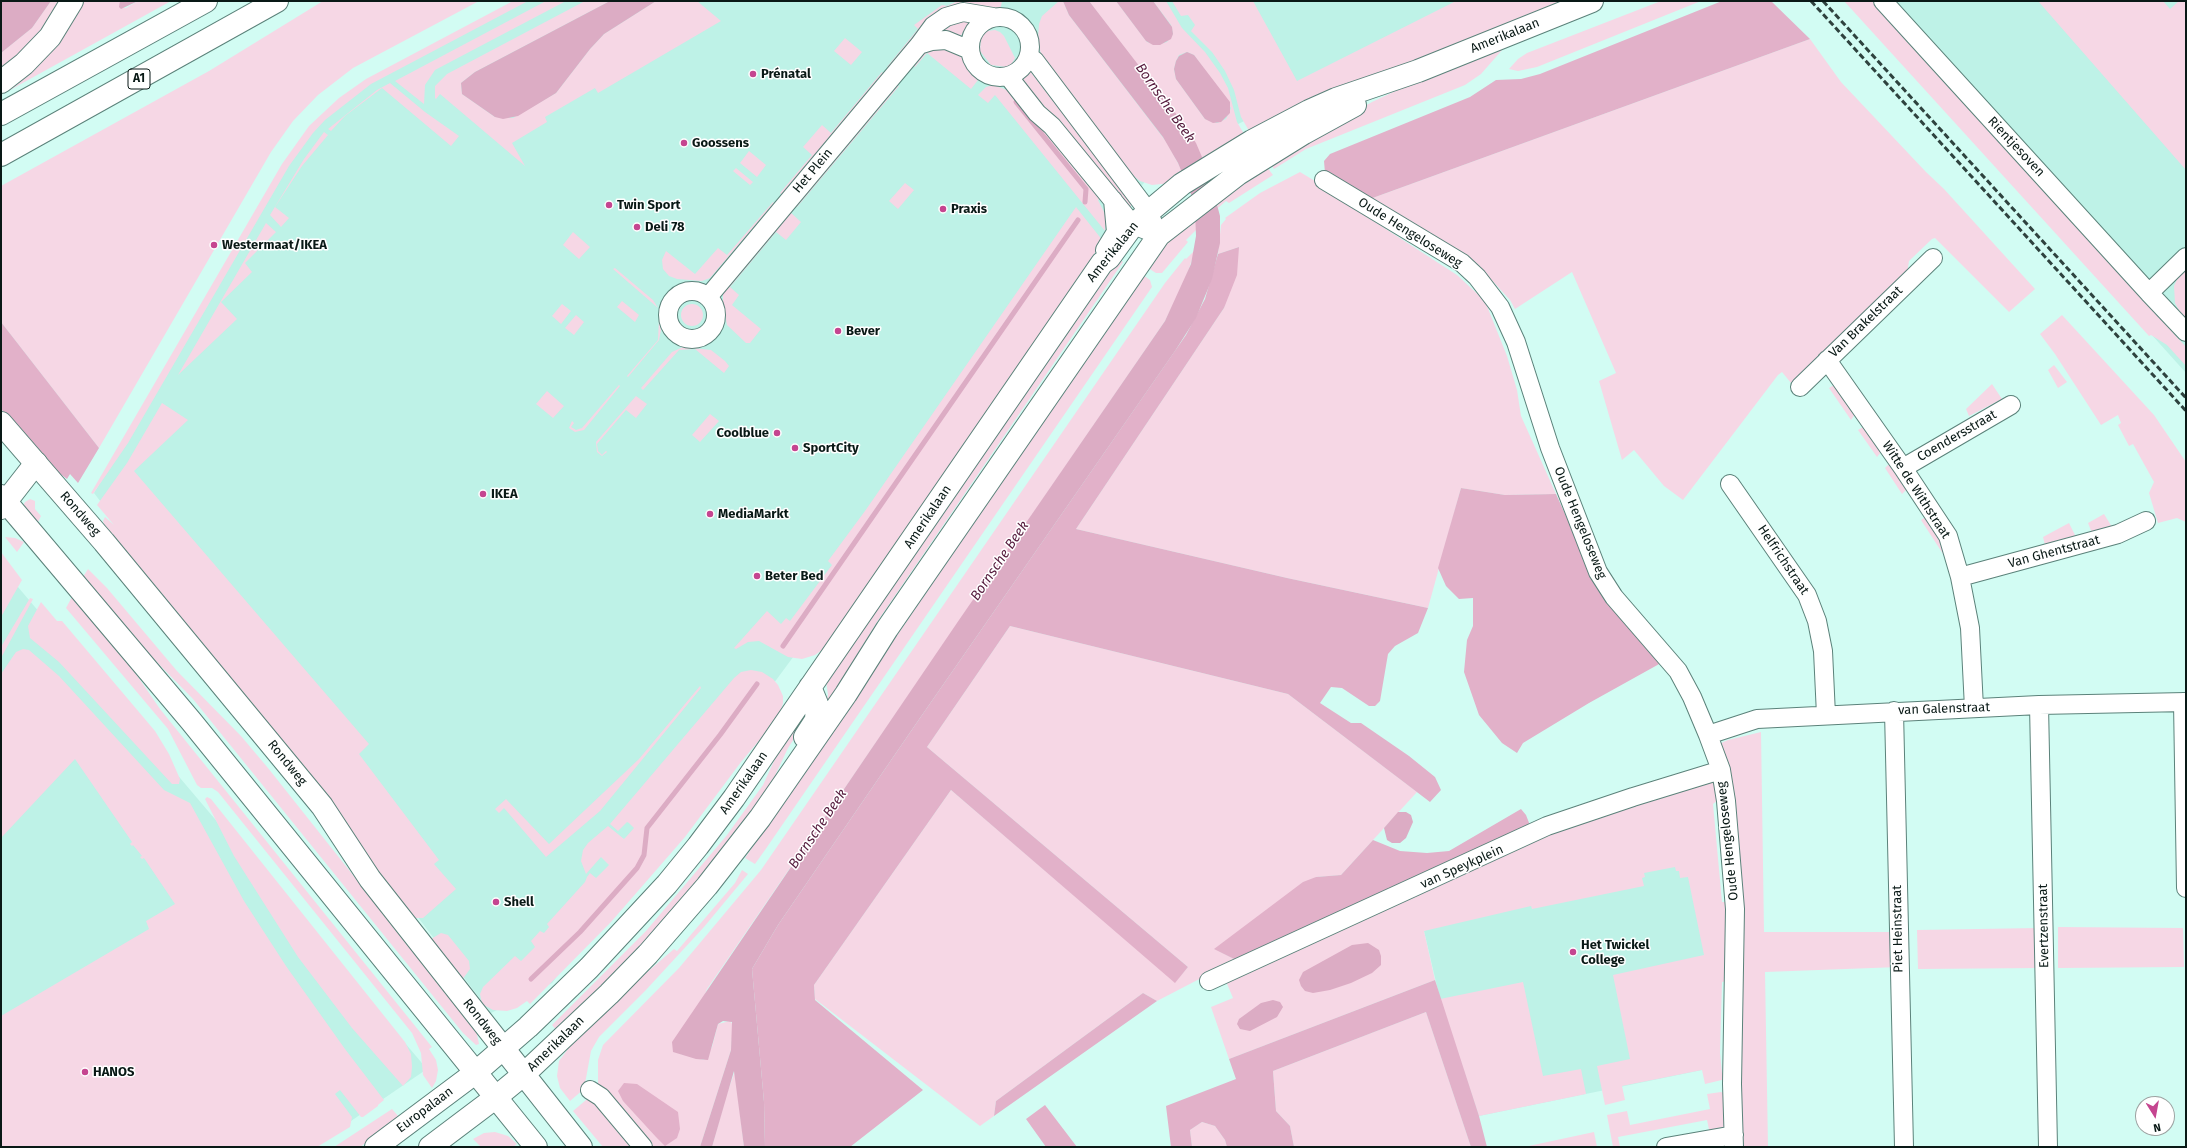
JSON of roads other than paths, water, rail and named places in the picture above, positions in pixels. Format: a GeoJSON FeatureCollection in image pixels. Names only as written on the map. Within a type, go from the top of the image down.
{"type":"FeatureCollection","features":[{"type":"Feature","properties":{"kind":"main road"},"geometry":{"type":"LineString","coordinates":[[1,82],[24,64],[50,37],[72,1]]}},
{"type":"Feature","properties":{"kind":"main road"},"geometry":{"type":"LineString","coordinates":[[1,114],[206,1]]}},
{"type":"Feature","properties":{"kind":"main road","name":"A1"},"geometry":{"type":"LineString","coordinates":[[1,154],[277,1]]}},
{"type":"Feature","properties":{"kind":"main road","name":"Amerikalaan"},"geometry":{"type":"LineString","coordinates":[[475,1073],[503,1050],[589,968],[667,884],[734,798],[1102,263],[1109,258],[1141,218],[1182,184],[1212,164],[1309,111],[1336,99],[1418,71],[1592,1]]}},
{"type":"Feature","properties":{"kind":"main road","name":"Amerikalaan"},"geometry":{"type":"LineString","coordinates":[[495,1098],[523,1075],[609,994],[648,954],[706,886],[776,795],[846,694],[887,629],[1159,234],[1218,187],[1304,133],[1418,71]]}},
{"type":"Feature","properties":{"kind":"main road","name":"Rondweg"},"geometry":{"type":"LineString","coordinates":[[1,423],[104,542],[322,806],[370,879],[503,1050],[581,1147]]}},
{"type":"Feature","properties":{"kind":"main road"},"geometry":{"type":"LineString","coordinates":[[36,463],[2,498],[191,721],[536,1147]]}},
{"type":"Feature","properties":{"kind":"main road"},"geometry":{"type":"LineString","coordinates":[[776,795],[795,753],[816,720],[817,704],[810,687]]}},
{"type":"Feature","properties":{"kind":"main road","name":"Europalaan"},"geometry":{"type":"LineString","coordinates":[[376,1147],[475,1073]]}},
{"type":"Feature","properties":{"kind":"main road"},"geometry":{"type":"LineString","coordinates":[[430,1147],[495,1098]]}},
{"type":"Feature","properties":{"kind":"street","name":"Rientjesoven"},"geometry":{"type":"LineString","coordinates":[[1883,1],[2186,332]]}},
{"type":"Feature","properties":{"kind":"street","name":"Het Plein"},"geometry":{"type":"LineString","coordinates":[[708,297],[919,45],[933,26],[950,16],[968,12],[993,18]]}},
{"type":"Feature","properties":{"kind":"street"},"geometry":{"type":"LineString","coordinates":[[993,18],[1010,18],[1022,26],[1030,39],[1029,56],[1022,68],[1008,76],[995,77],[981,71],[974,64],[970,50],[970,40],[974,31],[985,20],[993,18]]}},
{"type":"Feature","properties":{"kind":"street"},"geometry":{"type":"LineString","coordinates":[[919,45],[942,40],[953,42],[970,50]]}},
{"type":"Feature","properties":{"kind":"street"},"geometry":{"type":"LineString","coordinates":[[1029,56],[1035,61],[1141,218]]}},
{"type":"Feature","properties":{"kind":"street"},"geometry":{"type":"LineString","coordinates":[[1008,76],[1037,113],[1052,126],[1113,200],[1141,218],[1159,234]]}},
{"type":"Feature","properties":{"kind":"street","name":"Oude Hengeloseweg"},"geometry":{"type":"LineString","coordinates":[[1324,180],[1462,264],[1478,277],[1500,307],[1516,342],[1550,448],[1598,572],[1614,597],[1678,671],[1692,697],[1721,770],[1726,801],[1735,909],[1732,1084],[1734,1141]]}},
{"type":"Feature","properties":{"kind":"street"},"geometry":{"type":"LineString","coordinates":[[1102,263],[1105,250],[1116,232],[1113,200]]}},
{"type":"Feature","properties":{"kind":"street"},"geometry":{"type":"LineString","coordinates":[[2149,293],[2186,257]]}},
{"type":"Feature","properties":{"kind":"street","name":"Van Brakelstraat"},"geometry":{"type":"LineString","coordinates":[[1800,387],[1933,258]]}},
{"type":"Feature","properties":{"kind":"street","name":"Witte de Withstraat"},"geometry":{"type":"LineString","coordinates":[[1827,360],[1903,468],[1948,536],[1960,577],[1970,628],[1974,708]]}},
{"type":"Feature","properties":{"kind":"street","name":"Coendersstraat"},"geometry":{"type":"LineString","coordinates":[[1903,468],[2011,405]]}},
{"type":"Feature","properties":{"kind":"street","name":"Helfrichstraat"},"geometry":{"type":"LineString","coordinates":[[1730,484],[1807,595],[1817,620],[1823,651],[1826,715]]}},
{"type":"Feature","properties":{"kind":"street","name":"Van Ghentstraat"},"geometry":{"type":"LineString","coordinates":[[1960,577],[2118,534],[2146,521]]}},
{"type":"Feature","properties":{"kind":"street"},"geometry":{"type":"LineString","coordinates":[[2184,702],[2186,888]]}},
{"type":"Feature","properties":{"kind":"street","name":"van Galenstraat"},"geometry":{"type":"LineString","coordinates":[[1708,735],[1757,719],[2039,705],[2184,702]]}},
{"type":"Feature","properties":{"kind":"street","name":"Evertzenstraat"},"geometry":{"type":"LineString","coordinates":[[2039,705],[2048,1147]]}},
{"type":"Feature","properties":{"kind":"street","name":"Piet Heinstraat"},"geometry":{"type":"LineString","coordinates":[[1894,711],[1904,1147]]}},
{"type":"Feature","properties":{"kind":"street","name":"van Speykplein"},"geometry":{"type":"LineString","coordinates":[[1209,981],[1547,826],[1633,797],[1721,770]]}},
{"type":"Feature","properties":{"kind":"street"},"geometry":{"type":"LineString","coordinates":[[590,1090],[601,1097],[643,1147]]}},
{"type":"Feature","properties":{"kind":"street"},"geometry":{"type":"LineString","coordinates":[[1666,1147],[1734,1141]]}},
{"type":"Feature","properties":{"kind":"water"},"geometry":{"type":"Polygon","coordinates":[[[1,1],[51,1],[32,28],[1,53],[1,1]]]}},
{"type":"Feature","properties":{"kind":"water"},"geometry":{"type":"Polygon","coordinates":[[[120,1],[138,1],[121,9],[119,7],[120,1]]]}},
{"type":"Feature","properties":{"kind":"water"},"geometry":{"type":"Polygon","coordinates":[[[610,1],[656,1],[604,34],[590,49],[556,93],[518,116],[503,119],[495,117],[462,94],[461,83],[475,72],[610,1]]]}},
{"type":"Feature","properties":{"kind":"water","name":"Bornsche Beek"},"geometry":{"type":"Polygon","coordinates":[[[1063,1],[1089,1],[1177,115],[1196,143],[1208,171],[1220,216],[1220,243],[1212,279],[1196,318],[1175,351],[778,925],[752,969],[764,1102],[765,1147],[744,1147],[734,1071],[712,1147],[700,1147],[731,1050],[732,1022],[723,1021],[718,1024],[708,1060],[696,1059],[673,1052],[672,1042],[959,620],[1165,321],[1191,264],[1196,236],[1195,210],[1191,194],[1178,163],[1163,137],[1069,15],[1063,1]]]}},
{"type":"Feature","properties":{"kind":"water"},"geometry":{"type":"Polygon","coordinates":[[[1116,1],[1153,1],[1172,27],[1173,34],[1171,39],[1160,45],[1153,45],[1146,41],[1116,1]]]}},
{"type":"Feature","properties":{"kind":"water"},"geometry":{"type":"Polygon","coordinates":[[[1187,52],[1194,55],[1230,102],[1230,113],[1221,122],[1213,123],[1205,119],[1176,79],[1174,69],[1176,61],[1179,56],[1187,52]]]}},
{"type":"Feature","properties":{"kind":"water"},"geometry":{"type":"Polygon","coordinates":[[[1398,812],[1406,812],[1411,815],[1413,822],[1406,838],[1400,843],[1392,843],[1387,840],[1384,828],[1398,812]]]}},
{"type":"Feature","properties":{"kind":"water"},"geometry":{"type":"Polygon","coordinates":[[[1368,943],[1379,950],[1381,956],[1381,965],[1372,973],[1351,983],[1330,990],[1313,993],[1305,991],[1301,986],[1299,980],[1303,972],[1352,945],[1368,943]]]}},
{"type":"Feature","properties":{"kind":"water"},"geometry":{"type":"Polygon","coordinates":[[[1273,1000],[1280,1002],[1283,1007],[1277,1017],[1250,1031],[1240,1029],[1237,1024],[1239,1019],[1261,1003],[1273,1000]]]}},
{"type":"Feature","properties":{"kind":"waterway"},"geometry":{"type":"LineString","coordinates":[[1016,102],[1086,189],[1085,202]]}},
{"type":"Feature","properties":{"kind":"waterway"},"geometry":{"type":"LineString","coordinates":[[783,646],[1078,220]]}},
{"type":"Feature","properties":{"kind":"waterway"},"geometry":{"type":"LineString","coordinates":[[531,979],[580,932],[637,868],[644,855],[647,828],[720,735],[757,684]]}},
{"type":"Feature","properties":{"kind":"railway"},"geometry":{"type":"LineString","coordinates":[[1811,1],[2186,411]]}},
{"type":"Feature","properties":{"kind":"railway"},"geometry":{"type":"LineString","coordinates":[[1823,1],[2186,398]]}},
{"type":"Feature","properties":{"kind":"place","name":"Prénatal"},"geometry":{"type":"Point","coordinates":[753,74]}},
{"type":"Feature","properties":{"kind":"place","name":"Goossens"},"geometry":{"type":"Point","coordinates":[684,143]}},
{"type":"Feature","properties":{"kind":"place","name":"Twin Sport"},"geometry":{"type":"Point","coordinates":[609,205]}},
{"type":"Feature","properties":{"kind":"place","name":"Praxis"},"geometry":{"type":"Point","coordinates":[943,209]}},
{"type":"Feature","properties":{"kind":"place","name":"Deli 78"},"geometry":{"type":"Point","coordinates":[637,227]}},
{"type":"Feature","properties":{"kind":"place","name":"Westermaat/IKEA"},"geometry":{"type":"Point","coordinates":[214,245]}},
{"type":"Feature","properties":{"kind":"place","name":"Bever"},"geometry":{"type":"Point","coordinates":[838,331]}},
{"type":"Feature","properties":{"kind":"place","name":"Coolblue"},"geometry":{"type":"Point","coordinates":[777,433]}},
{"type":"Feature","properties":{"kind":"place","name":"SportCity"},"geometry":{"type":"Point","coordinates":[795,448]}},
{"type":"Feature","properties":{"kind":"place","name":"IKEA"},"geometry":{"type":"Point","coordinates":[483,494]}},
{"type":"Feature","properties":{"kind":"place","name":"MediaMarkt"},"geometry":{"type":"Point","coordinates":[710,514]}},
{"type":"Feature","properties":{"kind":"place","name":"Beter Bed"},"geometry":{"type":"Point","coordinates":[757,576]}},
{"type":"Feature","properties":{"kind":"place","name":"Shell"},"geometry":{"type":"Point","coordinates":[496,902]}},
{"type":"Feature","properties":{"kind":"place","name":"Het Twickel College"},"geometry":{"type":"Point","coordinates":[1573,952]}},
{"type":"Feature","properties":{"kind":"place","name":"HANOS"},"geometry":{"type":"Point","coordinates":[85,1072]}}]}
